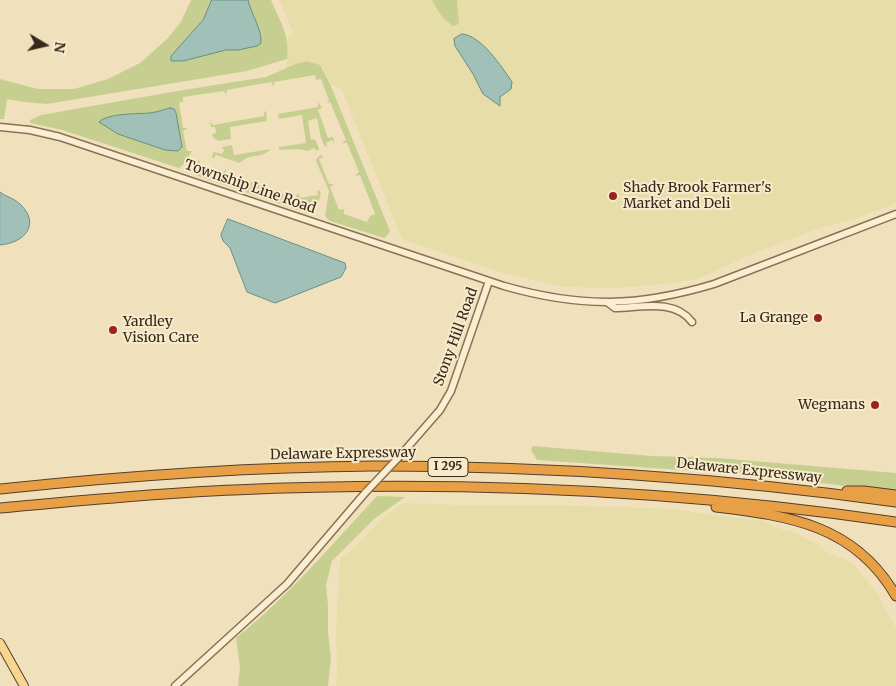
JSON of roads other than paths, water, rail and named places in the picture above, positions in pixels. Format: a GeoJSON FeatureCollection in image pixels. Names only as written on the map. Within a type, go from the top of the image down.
{"type":"FeatureCollection","features":[{"type":"Feature","properties":{"kind":"highway","name":"Delaware Expressway"},"geometry":{"type":"LineString","coordinates":[[0,489],[192,473],[374,466],[591,472],[705,480],[805,490],[896,502]]}},
{"type":"Feature","properties":{"kind":"highway","name":"I 295"},"geometry":{"type":"LineString","coordinates":[[0,508],[226,490],[442,486],[637,494],[759,505],[896,522]]}},
{"type":"Feature","properties":{"kind":"highway"},"geometry":{"type":"LineString","coordinates":[[442,486],[640,499],[785,517],[823,530],[842,540],[879,571],[896,596]]}},
{"type":"Feature","properties":{"kind":"highway"},"geometry":{"type":"LineString","coordinates":[[805,490],[864,491],[896,495]]}},
{"type":"Feature","properties":{"kind":"main road"},"geometry":{"type":"LineString","coordinates":[[0,644],[24,686]]}},
{"type":"Feature","properties":{"kind":"street","name":"Township Line Road"},"geometry":{"type":"LineString","coordinates":[[0,127],[60,136],[490,281]]}},
{"type":"Feature","properties":{"kind":"street","name":"Stony Hill Road"},"geometry":{"type":"LineString","coordinates":[[175,686],[287,584],[365,493],[436,416],[451,391],[490,281],[523,292],[552,298],[607,302],[655,299],[714,284],[896,214]]}},
{"type":"Feature","properties":{"kind":"street"},"geometry":{"type":"LineString","coordinates":[[607,302],[615,308],[661,306],[678,309],[687,315],[692,322]]}},
{"type":"Feature","properties":{"kind":"water"},"geometry":{"type":"Polygon","coordinates":[[[212,0],[248,0],[260,32],[261,43],[257,46],[238,50],[226,50],[183,61],[171,61],[171,56],[203,20],[212,0]]]}},
{"type":"Feature","properties":{"kind":"water"},"geometry":{"type":"Polygon","coordinates":[[[462,34],[469,36],[484,46],[497,60],[512,82],[511,89],[500,97],[500,106],[483,94],[455,46],[454,39],[462,34]]]}},
{"type":"Feature","properties":{"kind":"water"},"geometry":{"type":"Polygon","coordinates":[[[170,108],[174,109],[176,113],[182,147],[178,151],[165,150],[118,134],[99,122],[116,115],[158,112],[170,108]]]}},
{"type":"Feature","properties":{"kind":"water"},"geometry":{"type":"Polygon","coordinates":[[[0,192],[20,204],[26,211],[29,225],[27,231],[17,241],[0,245],[0,192]]]}},
{"type":"Feature","properties":{"kind":"water"},"geometry":{"type":"Polygon","coordinates":[[[228,219],[345,263],[346,268],[341,277],[275,303],[247,292],[230,248],[223,241],[221,235],[228,219]]]}},
{"type":"Feature","properties":{"kind":"place","name":"Shady Brook Farmer's Market and Deli"},"geometry":{"type":"Point","coordinates":[613,196]}},
{"type":"Feature","properties":{"kind":"place","name":"La Grange"},"geometry":{"type":"Point","coordinates":[818,318]}},
{"type":"Feature","properties":{"kind":"place","name":"Yardley Vision Care"},"geometry":{"type":"Point","coordinates":[113,330]}},
{"type":"Feature","properties":{"kind":"place","name":"Wegmans"},"geometry":{"type":"Point","coordinates":[875,405]}}]}
